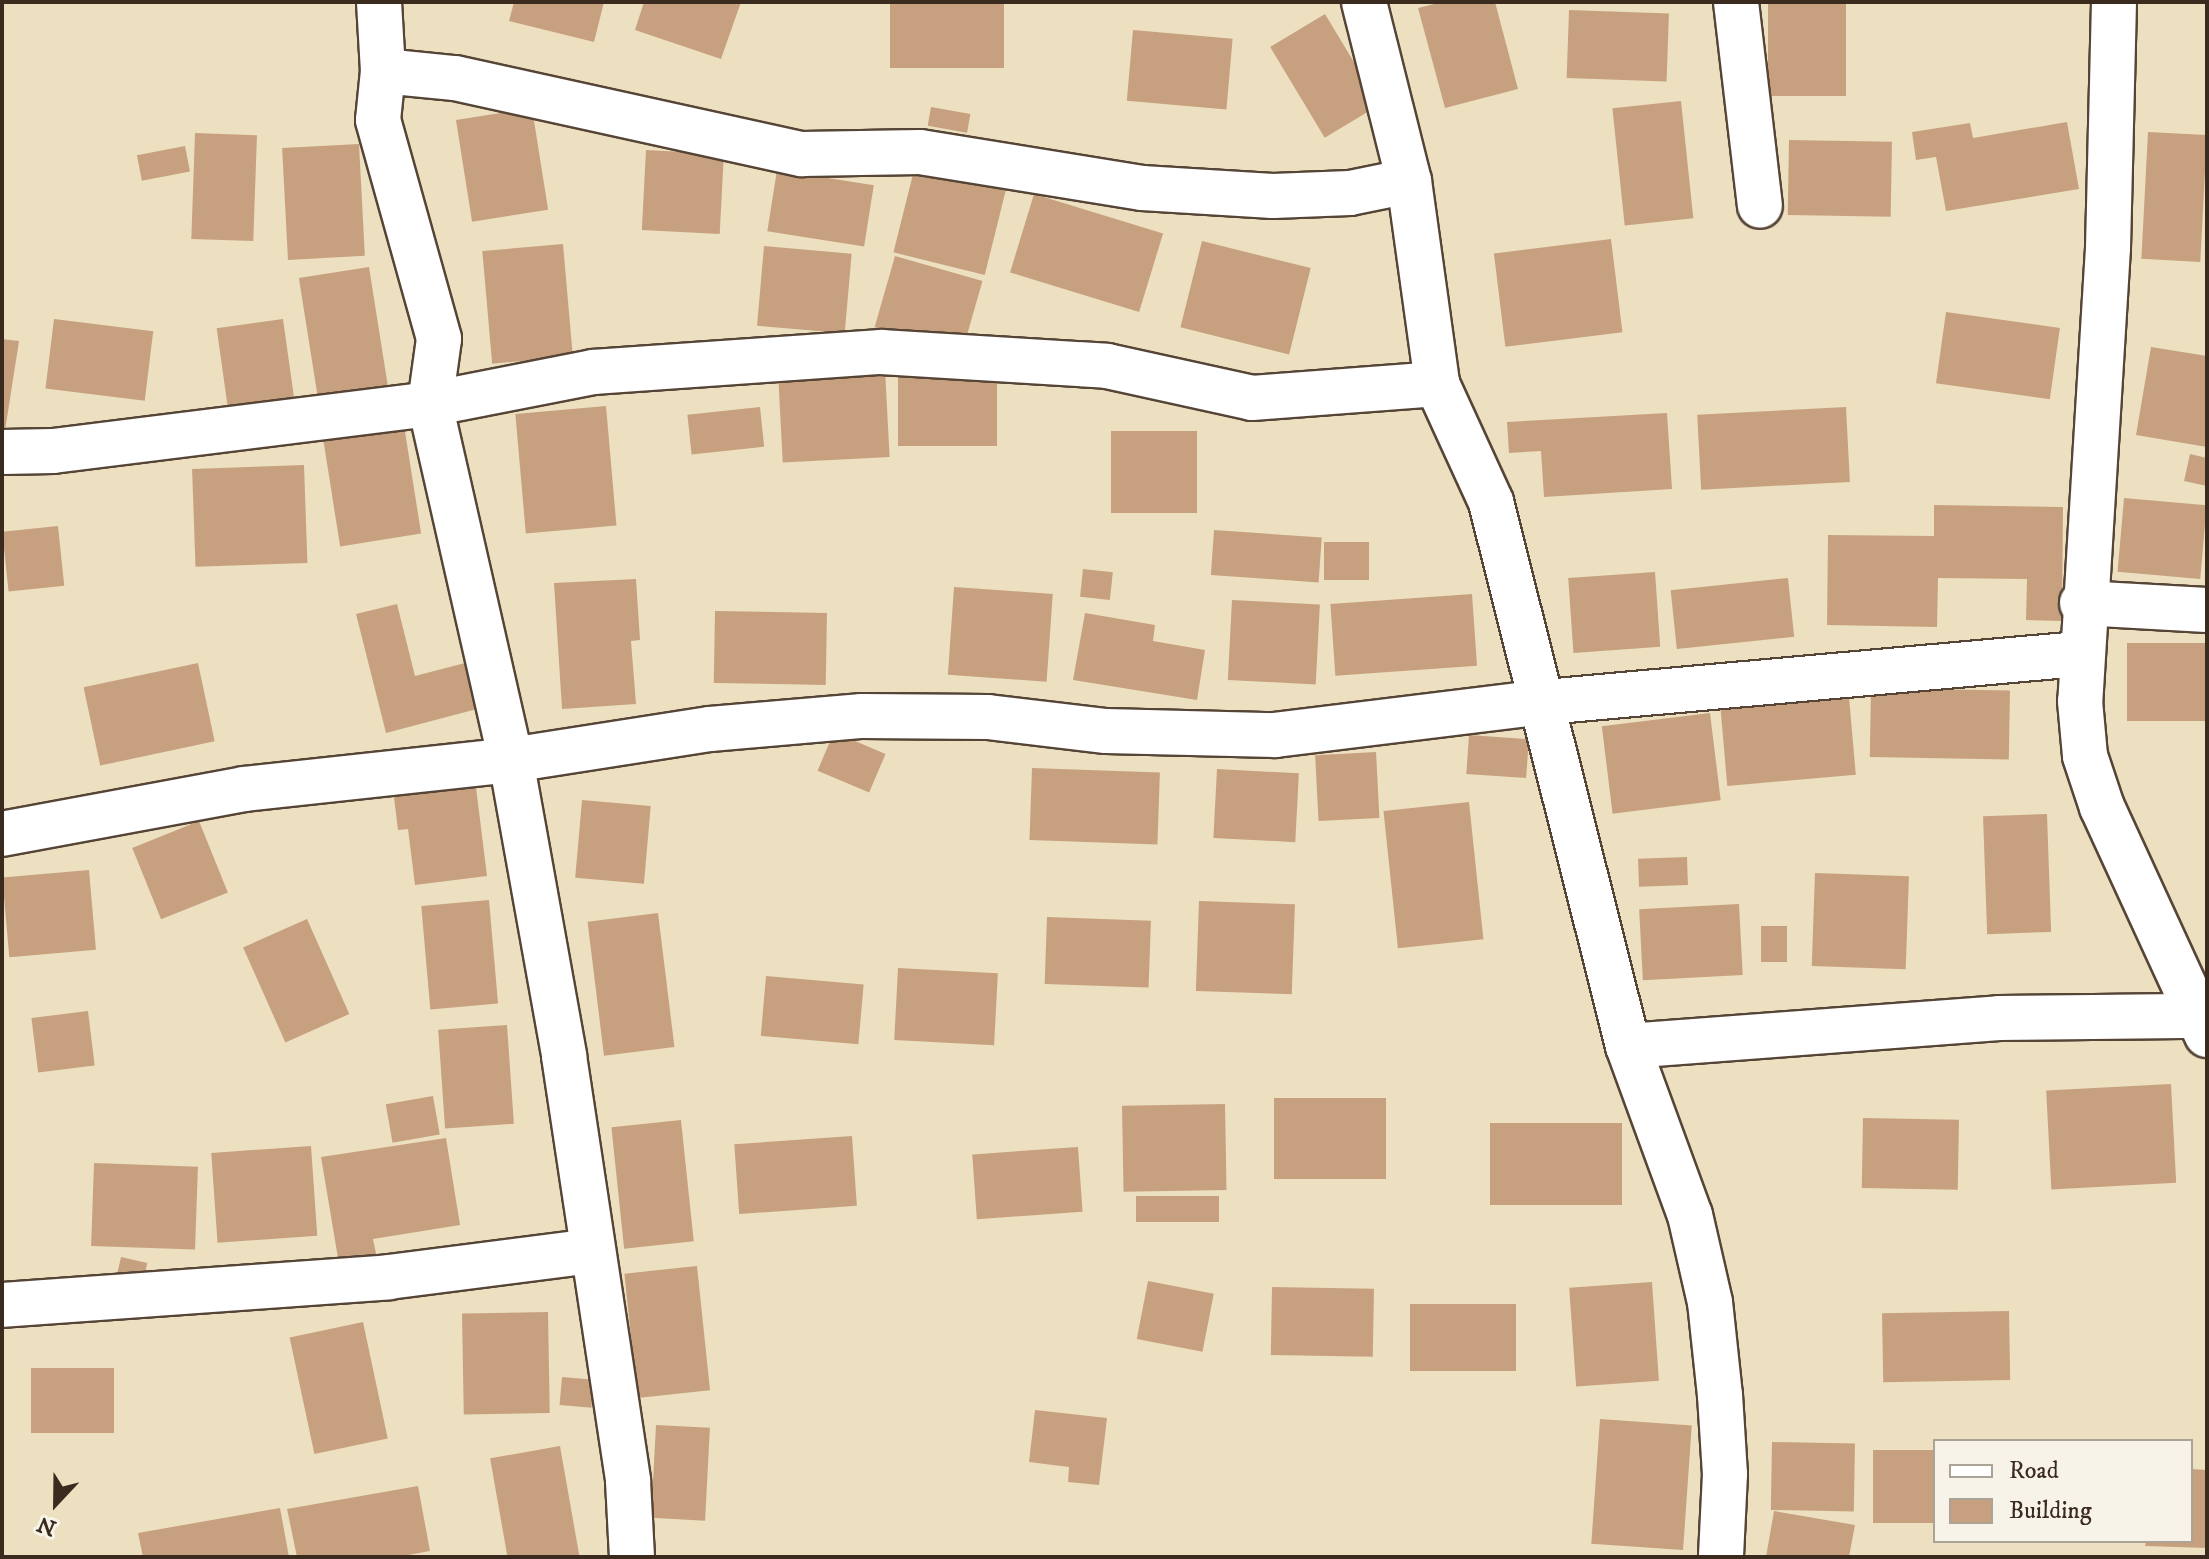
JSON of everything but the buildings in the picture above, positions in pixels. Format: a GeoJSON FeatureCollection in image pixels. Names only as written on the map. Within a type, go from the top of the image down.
{"type":"FeatureCollection","features":[{"type":"Feature","properties":{"kind":"street"},"geometry":{"type":"LineString","coordinates":[[379,2],[383,71],[378,120],[439,339],[430,404],[511,760],[564,1056],[628,1481],[632,1557]]}},
{"type":"Feature","properties":{"kind":"street"},"geometry":{"type":"LineString","coordinates":[[1364,2],[1409,181],[1437,384],[1491,502],[1545,702],[1628,1046],[1690,1215],[1710,1302],[1725,1474],[1721,1557]]}},
{"type":"Feature","properties":{"kind":"street"},"geometry":{"type":"LineString","coordinates":[[1736,2],[1760,206]]}},
{"type":"Feature","properties":{"kind":"street"},"geometry":{"type":"LineString","coordinates":[[1628,1046],[1999,1018],[2204,1022],[2102,807],[2085,756],[2079,654],[2108,248],[2114,2]]}},
{"type":"Feature","properties":{"kind":"street"},"geometry":{"type":"LineString","coordinates":[[383,71],[455,78],[802,154],[920,152],[1142,188],[1273,196],[1350,193],[1409,181]]}},
{"type":"Feature","properties":{"kind":"street"},"geometry":{"type":"LineString","coordinates":[[2,452],[53,451],[430,404],[593,372],[881,352],[1107,366],[1252,398],[1437,384]]}},
{"type":"Feature","properties":{"kind":"street"},"geometry":{"type":"LineString","coordinates":[[2082,603],[2207,610]]}},
{"type":"Feature","properties":{"kind":"street"},"geometry":{"type":"LineString","coordinates":[[2,834],[244,789],[511,760],[710,729],[862,716],[988,717],[1208,737],[1275,735],[1545,702],[2079,654]]}},
{"type":"Feature","properties":{"kind":"street"},"geometry":{"type":"LineString","coordinates":[[2,1305],[389,1277],[591,1251]]}}]}
